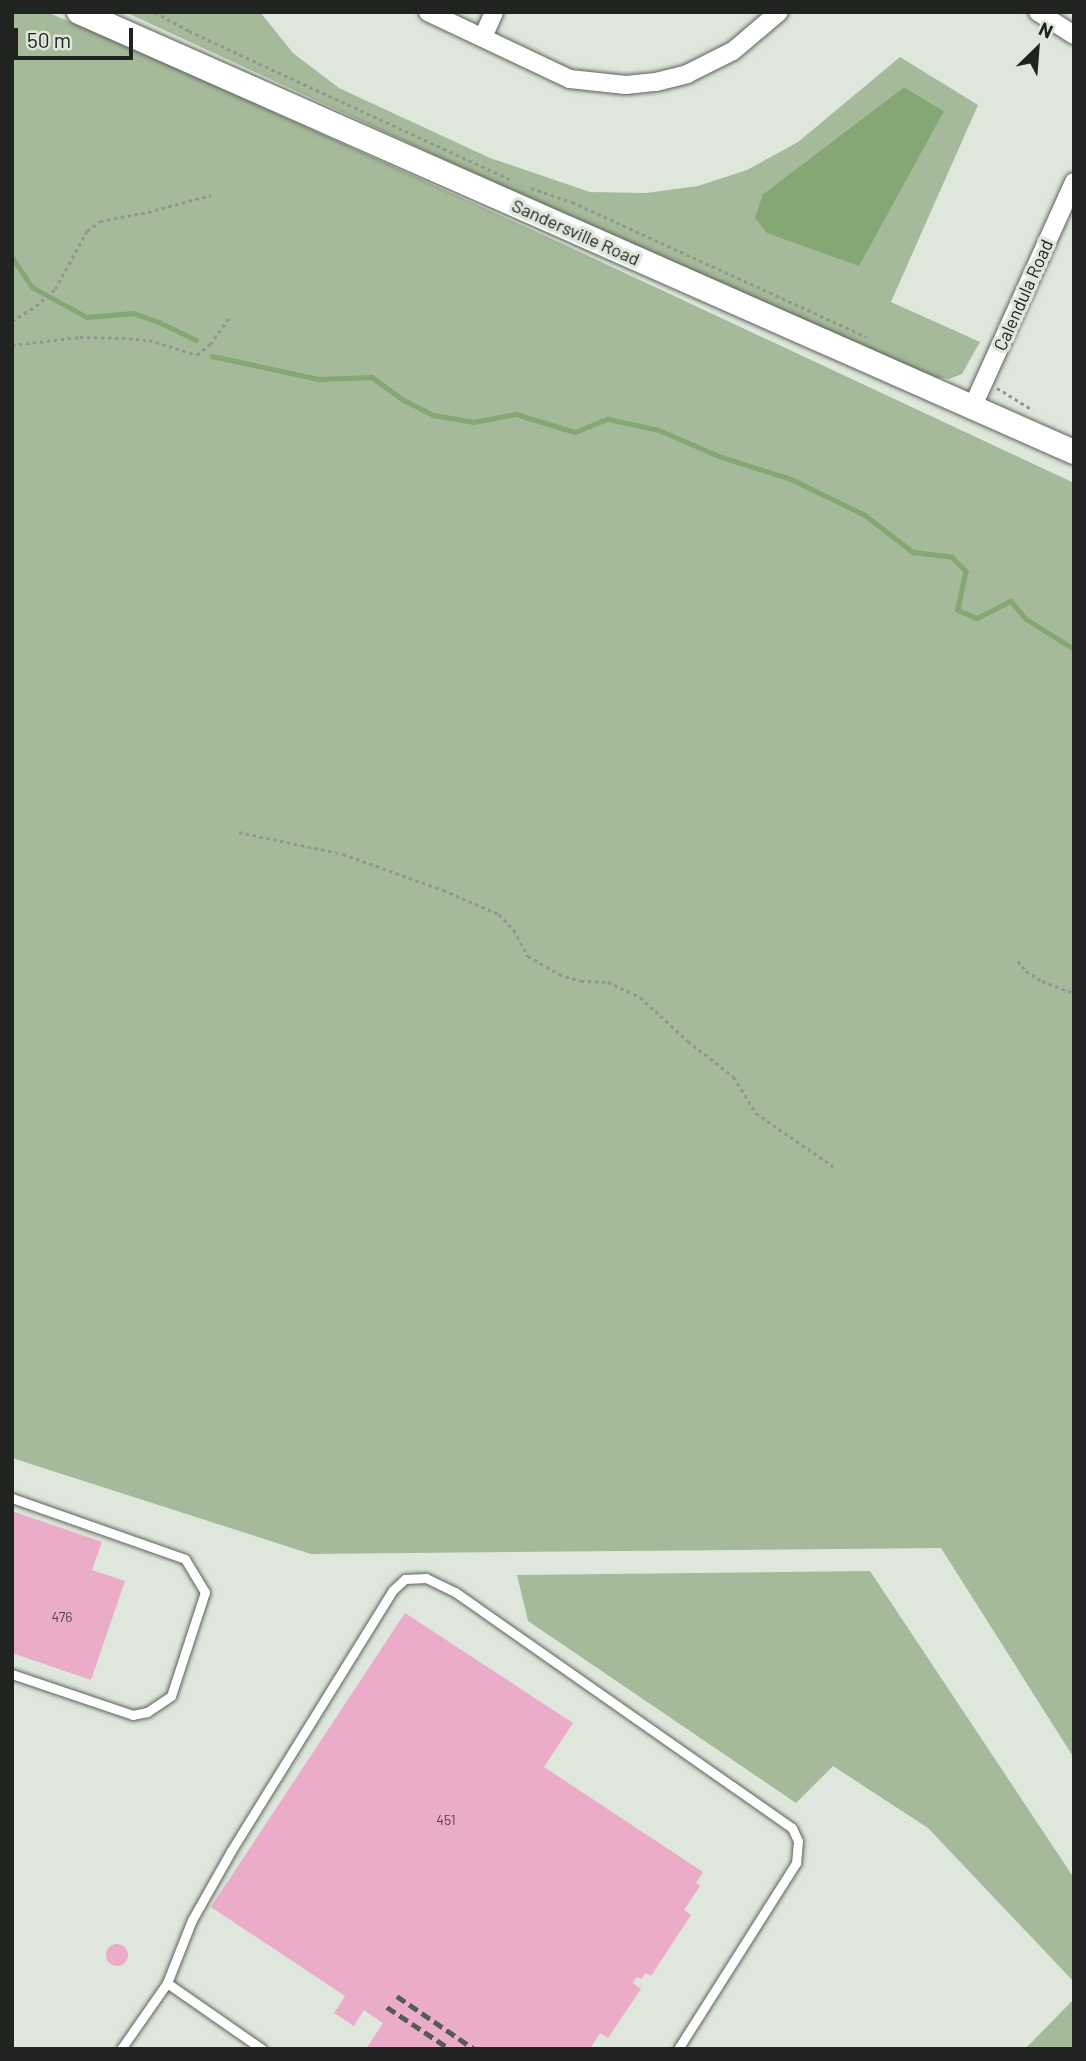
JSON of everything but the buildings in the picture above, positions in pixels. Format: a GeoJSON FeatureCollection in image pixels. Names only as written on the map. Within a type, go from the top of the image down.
{"type":"FeatureCollection","features":[{"type":"Feature","properties":{"kind":"street","name":"Sandersville Road"},"geometry":{"type":"LineString","coordinates":[[79,12],[1074,452]]}},
{"type":"Feature","properties":{"kind":"street"},"geometry":{"type":"LineString","coordinates":[[428,12],[570,79],[626,85],[656,82],[687,74],[733,51],[779,12]]}},
{"type":"Feature","properties":{"kind":"street"},"geometry":{"type":"LineString","coordinates":[[483,37],[494,12]]}},
{"type":"Feature","properties":{"kind":"street"},"geometry":{"type":"LineString","coordinates":[[1038,12],[1074,35]]}},
{"type":"Feature","properties":{"kind":"street","name":"Calendula Road"},"geometry":{"type":"LineString","coordinates":[[972,408],[1074,182]]}},
{"type":"Feature","properties":{"kind":"lane"},"geometry":{"type":"LineString","coordinates":[[12,1498],[185,1559],[205,1592],[171,1696],[147,1712],[132,1716],[12,1674]]}},
{"type":"Feature","properties":{"kind":"lane"},"geometry":{"type":"LineString","coordinates":[[121,2049],[167,1983],[192,1920],[231,1851],[393,1590],[405,1579],[426,1578],[455,1592],[792,1828],[799,1841],[796,1863],[678,2049]]}},
{"type":"Feature","properties":{"kind":"lane"},"geometry":{"type":"LineString","coordinates":[[167,1983],[262,2049]]}},
{"type":"Feature","properties":{"kind":"path"},"geometry":{"type":"LineString","coordinates":[[155,12],[189,32],[516,182]]}},
{"type":"Feature","properties":{"kind":"path"},"geometry":{"type":"LineString","coordinates":[[527,187],[572,202],[869,338]]}},
{"type":"Feature","properties":{"kind":"path"},"geometry":{"type":"LineString","coordinates":[[12,321],[55,289],[87,231],[100,221],[148,212],[211,195]]}},
{"type":"Feature","properties":{"kind":"path"},"geometry":{"type":"LineString","coordinates":[[12,345],[80,337],[122,338],[149,340],[197,355],[210,344],[229,318]]}},
{"type":"Feature","properties":{"kind":"path"},"geometry":{"type":"LineString","coordinates":[[984,382],[1040,415]]}},
{"type":"Feature","properties":{"kind":"path"},"geometry":{"type":"LineString","coordinates":[[239,832],[343,854],[443,890],[499,914],[514,930],[528,956],[538,962],[559,974],[581,981],[608,982],[640,997],[688,1041],[734,1077],[757,1113],[837,1169]]}},
{"type":"Feature","properties":{"kind":"path"},"geometry":{"type":"LineString","coordinates":[[1018,961],[1026,971],[1042,981],[1074,993]]}},
{"type":"Feature","properties":{"kind":"shaded area"},"geometry":{"type":"Polygon","coordinates":[[[12,12],[47,12],[159,60],[548,237],[1074,483],[1074,1758],[941,1548],[311,1554],[12,1458],[12,12]]]}},
{"type":"Feature","properties":{"kind":"shaded area"},"geometry":{"type":"Polygon","coordinates":[[[125,12],[260,12],[293,53],[339,88],[490,158],[590,192],[646,193],[698,186],[747,170],[798,142],[900,57],[978,105],[891,302],[980,342],[962,374],[949,379],[933,377],[467,170],[125,12]],[[904,87],[763,194],[944,111],[904,87]]]}},
{"type":"Feature","properties":{"kind":"shaded area"},"geometry":{"type":"Polygon","coordinates":[[[904,87],[944,111],[859,266],[767,233],[755,218],[763,194],[904,87]]]}},
{"type":"Feature","properties":{"kind":"shaded area"},"geometry":{"type":"Polygon","coordinates":[[[870,1571],[1074,1878],[1074,1982],[928,1828],[833,1766],[796,1803],[528,1621],[517,1575],[870,1571]]]}},
{"type":"Feature","properties":{"kind":"shaded area"},"geometry":{"type":"Polygon","coordinates":[[[1074,1999],[1074,2049],[1025,2049],[1074,1999]]]}},
{"type":"Feature","properties":{"kind":"waterway"},"geometry":{"type":"LineString","coordinates":[[12,257],[32,287],[87,317],[133,313],[196,340]]}},
{"type":"Feature","properties":{"kind":"waterway"},"geometry":{"type":"LineString","coordinates":[[212,356],[319,379],[372,377],[404,400],[434,415],[473,422],[516,414],[575,432],[608,419],[659,430],[721,457],[791,479],[865,515],[913,552],[952,557],[966,571],[958,610],[977,618],[1011,601],[1026,619],[1074,649]]}},
{"type":"Feature","properties":{"kind":"railway"},"geometry":{"type":"LineString","coordinates":[[397,1996],[474,2049]]}},
{"type":"Feature","properties":{"kind":"railway"},"geometry":{"type":"LineString","coordinates":[[387,2007],[450,2049]]}}]}
